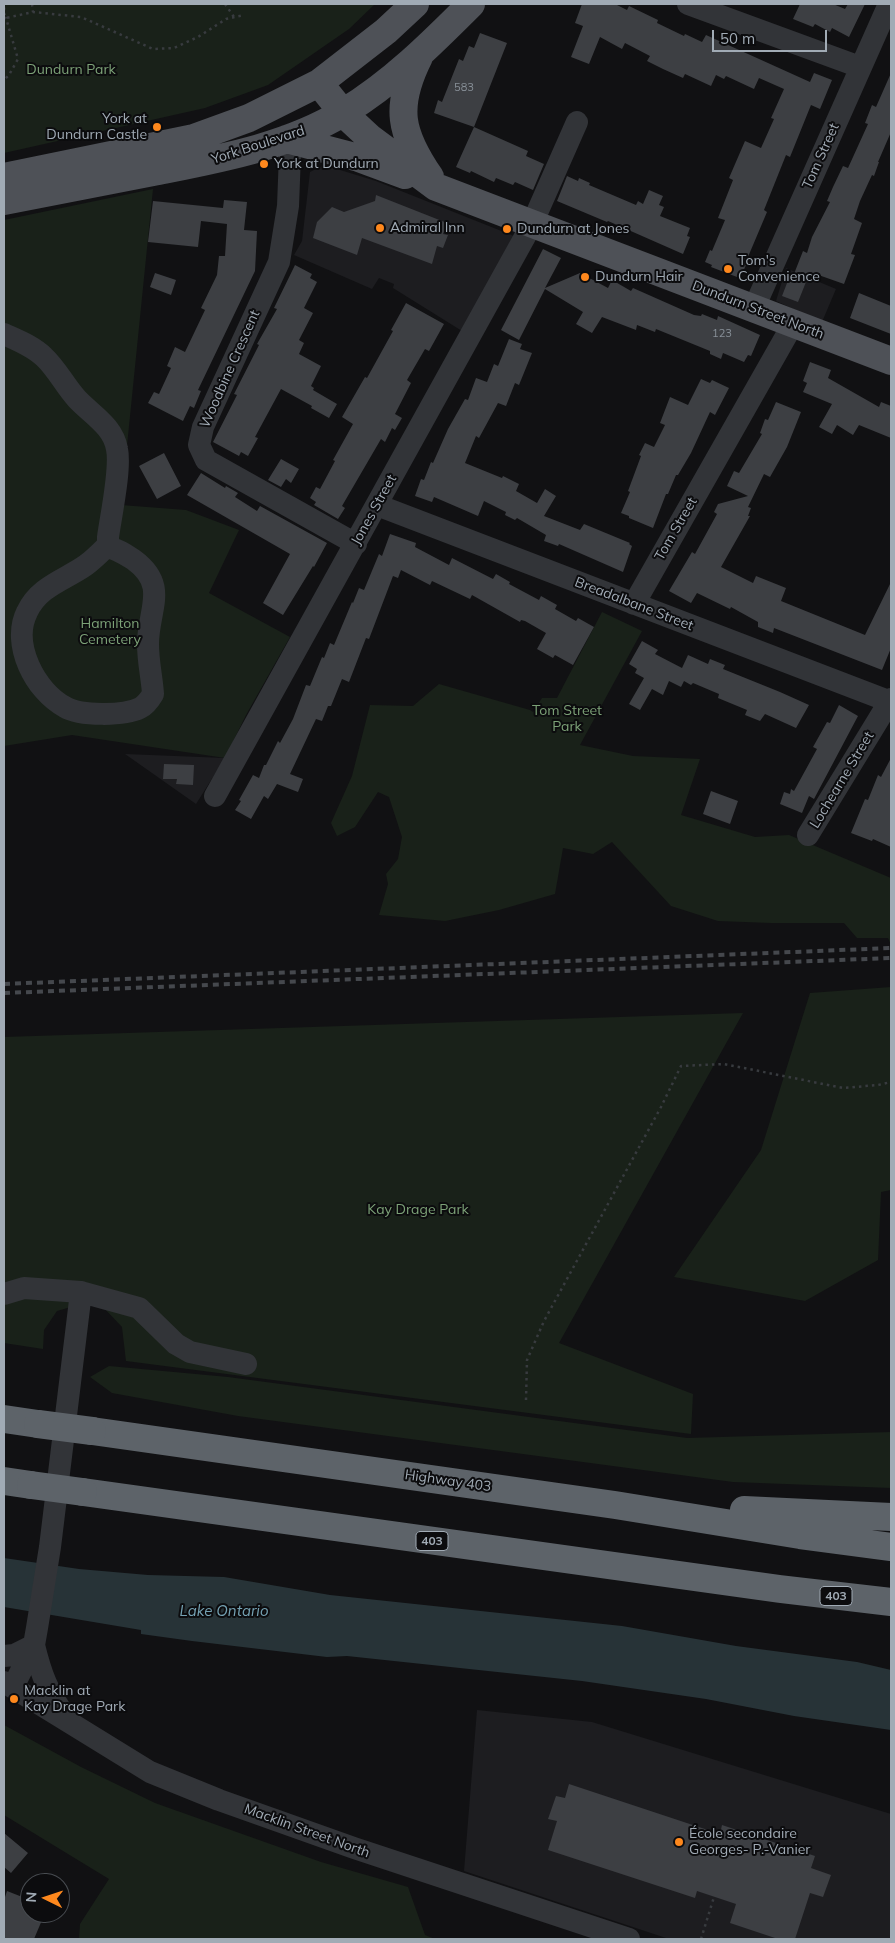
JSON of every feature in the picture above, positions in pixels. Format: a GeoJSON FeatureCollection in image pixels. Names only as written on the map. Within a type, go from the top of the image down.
{"type":"FeatureCollection","features":[{"type":"Feature","properties":{"kind":"highway","name":"Highway 403"},"geometry":{"type":"LineString","coordinates":[[4,1419],[615,1504],[800,1535],[891,1547]]}},
{"type":"Feature","properties":{"kind":"highway","name":"403"},"geometry":{"type":"LineString","coordinates":[[4,1481],[780,1590],[891,1602]]}},
{"type":"Feature","properties":{"kind":"highway"},"geometry":{"type":"LineString","coordinates":[[615,1504],[891,1517]]}},
{"type":"Feature","properties":{"kind":"highway"},"geometry":{"type":"LineString","coordinates":[[780,1590],[891,1619]]}},
{"type":"Feature","properties":{"kind":"main road","name":"York Boulevard"},"geometry":{"type":"LineString","coordinates":[[4,177],[194,138],[249,118],[319,83],[380,36],[415,4]]}},
{"type":"Feature","properties":{"kind":"main road","name":"York Boulevard"},"geometry":{"type":"LineString","coordinates":[[4,201],[216,159],[286,139],[343,113],[395,76],[471,4]]}},
{"type":"Feature","properties":{"kind":"main road"},"geometry":{"type":"LineString","coordinates":[[422,52],[412,71],[406,89],[404,108],[405,129],[414,153],[436,187]]}},
{"type":"Feature","properties":{"kind":"main road","name":"Dundurn Street North"},"geometry":{"type":"LineString","coordinates":[[319,83],[343,113],[370,138],[436,187],[891,361]]}},
{"type":"Feature","properties":{"kind":"main road"},"geometry":{"type":"LineString","coordinates":[[286,139],[359,158],[436,187]]}},
{"type":"Feature","properties":{"kind":"street"},"geometry":{"type":"LineString","coordinates":[[688,4],[860,67]]}},
{"type":"Feature","properties":{"kind":"street","name":"Tom Street"},"geometry":{"type":"LineString","coordinates":[[754,308],[889,4]]}},
{"type":"Feature","properties":{"kind":"street","name":"Jones Street"},"geometry":{"type":"LineString","coordinates":[[215,796],[378,505],[532,224],[577,122]]}},
{"type":"Feature","properties":{"kind":"street","name":"Woodbine Crescent"},"geometry":{"type":"LineString","coordinates":[[286,139],[290,154],[288,206],[279,262],[203,427],[199,446],[206,460],[213,465],[356,544]]}},
{"type":"Feature","properties":{"kind":"street","name":"Tom Street"},"geometry":{"type":"LineString","coordinates":[[634,604],[793,324]]}},
{"type":"Feature","properties":{"kind":"street"},"geometry":{"type":"LineString","coordinates":[[4,334],[26,344],[43,356],[77,398],[100,419],[111,433],[117,449],[108,547]]}},
{"type":"Feature","properties":{"kind":"street","name":"Breadalbane Street"},"geometry":{"type":"LineString","coordinates":[[378,505],[634,604],[891,700]]}},
{"type":"Feature","properties":{"kind":"street"},"geometry":{"type":"LineString","coordinates":[[108,547],[127,555],[144,568],[154,581],[154,599],[148,643],[153,694],[140,708],[114,713],[88,712],[66,708],[46,693],[26,656],[21,634],[27,612],[41,593],[54,582],[86,565],[108,547]]}},
{"type":"Feature","properties":{"kind":"street","name":"Lochearne Street"},"geometry":{"type":"LineString","coordinates":[[808,835],[891,700]]}},
{"type":"Feature","properties":{"kind":"street"},"geometry":{"type":"LineString","coordinates":[[4,1294],[24,1288],[81,1292],[138,1308],[176,1344],[190,1352],[246,1364]]}},
{"type":"Feature","properties":{"kind":"street"},"geometry":{"type":"LineString","coordinates":[[72,1723],[54,1700],[40,1672],[36,1637],[50,1547],[81,1292]]}},
{"type":"Feature","properties":{"kind":"street"},"geometry":{"type":"LineString","coordinates":[[4,1656],[14,1655],[36,1637]]}},
{"type":"Feature","properties":{"kind":"street"},"geometry":{"type":"LineString","coordinates":[[8,1684],[36,1637]]}},
{"type":"Feature","properties":{"kind":"street","name":"Macklin Street North"},"geometry":{"type":"LineString","coordinates":[[8,1684],[150,1772],[219,1800],[354,1848],[630,1939]]}},
{"type":"Feature","properties":{"kind":"path"},"geometry":{"type":"LineString","coordinates":[[4,80],[18,59],[5,18],[5,4]]}},
{"type":"Feature","properties":{"kind":"path"},"geometry":{"type":"LineString","coordinates":[[32,4],[33,12]]}},
{"type":"Feature","properties":{"kind":"path"},"geometry":{"type":"LineString","coordinates":[[225,4],[234,17]]}},
{"type":"Feature","properties":{"kind":"path"},"geometry":{"type":"LineString","coordinates":[[5,18],[33,12],[81,17],[153,49],[174,48],[198,37],[226,19],[244,15]]}},
{"type":"Feature","properties":{"kind":"path"},"geometry":{"type":"LineString","coordinates":[[526,1400],[527,1360],[544,1321],[656,1116],[681,1066],[724,1064],[844,1088],[891,1082]]}},
{"type":"Feature","properties":{"kind":"path"},"geometry":{"type":"LineString","coordinates":[[701,1939],[714,1897]]}},
{"type":"Feature","properties":{"kind":"shaded area"},"geometry":{"type":"Polygon","coordinates":[[[324,165],[376,181],[514,236],[462,331],[393,288],[394,284],[379,278],[372,289],[294,255],[302,241],[310,172],[324,165]]]}},
{"type":"Feature","properties":{"kind":"shaded area"},"geometry":{"type":"Polygon","coordinates":[[[786,268],[836,289],[822,322],[776,301],[786,268]]]}},
{"type":"Feature","properties":{"kind":"shaded area"},"geometry":{"type":"Polygon","coordinates":[[[125,754],[225,758],[196,804],[125,754]]]}},
{"type":"Feature","properties":{"kind":"shaded area","name":"École secondaire Georges- P.-Vanier"},"geometry":{"type":"Polygon","coordinates":[[[477,1710],[592,1722],[891,1814],[891,1939],[669,1939],[464,1871],[477,1710]]]}},
{"type":"Feature","properties":{"kind":"green space","name":"Dundurn Park"},"geometry":{"type":"Polygon","coordinates":[[[4,4],[375,4],[349,29],[268,85],[205,108],[4,153],[4,4]]]}},
{"type":"Feature","properties":{"kind":"green space","name":"Hamilton Cemetery"},"geometry":{"type":"Polygon","coordinates":[[[153,189],[121,505],[186,510],[239,530],[209,593],[290,637],[246,715],[225,758],[72,735],[4,746],[4,220],[153,189]]]}},
{"type":"Feature","properties":{"kind":"green space","name":"Tom Street Park"},"geometry":{"type":"Polygon","coordinates":[[[602,612],[642,631],[580,745],[633,756],[700,759],[681,815],[755,837],[789,835],[891,878],[891,945],[888,938],[857,938],[844,923],[718,921],[671,906],[612,842],[593,854],[563,848],[555,894],[499,910],[445,921],[379,915],[388,884],[386,874],[398,859],[402,837],[389,797],[378,792],[355,827],[337,836],[331,823],[352,776],[370,705],[413,706],[439,684],[533,712],[542,698],[557,698],[602,612]]]}},
{"type":"Feature","properties":{"kind":"green space"},"geometry":{"type":"Polygon","coordinates":[[[891,987],[891,1190],[881,1192],[878,1260],[805,1301],[674,1277],[761,1150],[810,993],[891,987]]]}},
{"type":"Feature","properties":{"kind":"green space","name":"Kay Drage Park"},"geometry":{"type":"Polygon","coordinates":[[[743,1013],[559,1343],[693,1394],[691,1434],[126,1361],[122,1327],[103,1307],[88,1302],[57,1311],[44,1330],[43,1349],[4,1343],[4,1037],[743,1013]]]}},
{"type":"Feature","properties":{"kind":"green space"},"geometry":{"type":"Polygon","coordinates":[[[109,1366],[228,1377],[687,1438],[891,1432],[891,1488],[733,1482],[238,1416],[112,1393],[90,1377],[109,1366]]]}},
{"type":"Feature","properties":{"kind":"green space"},"geometry":{"type":"Polygon","coordinates":[[[4,1725],[81,1767],[155,1803],[321,1862],[408,1887],[425,1935],[435,1939],[79,1939],[80,1924],[109,1879],[4,1815],[4,1725]]]}},
{"type":"Feature","properties":{"kind":"water","name":"Lake Ontario"},"geometry":{"type":"Polygon","coordinates":[[[4,1558],[79,1569],[148,1575],[224,1577],[330,1595],[622,1626],[736,1646],[857,1662],[891,1670],[891,1730],[794,1716],[706,1699],[582,1681],[347,1656],[327,1657],[141,1634],[141,1630],[4,1607],[4,1558]]]}},
{"type":"Feature","properties":{"kind":"building"},"geometry":{"type":"Polygon","coordinates":[[[582,4],[615,4],[627,10],[629,6],[658,20],[657,23],[684,36],[685,34],[702,42],[706,35],[810,82],[814,73],[832,80],[820,109],[811,105],[790,157],[786,155],[764,210],[767,212],[746,265],[742,274],[737,277],[711,267],[712,265],[705,262],[710,250],[712,251],[725,220],[718,218],[733,180],[729,178],[745,141],[761,148],[774,119],[771,118],[784,89],[759,78],[754,89],[726,76],[724,79],[716,75],[711,86],[685,74],[683,78],[647,61],[650,56],[625,43],[622,49],[600,37],[589,64],[571,57],[583,26],[575,23],[582,4]]]}},
{"type":"Feature","properties":{"kind":"building"},"geometry":{"type":"Polygon","coordinates":[[[800,4],[833,4],[845,9],[848,4],[865,4],[849,37],[832,28],[830,32],[815,24],[813,27],[793,19],[800,4]]]}},
{"type":"Feature","properties":{"kind":"building"},"geometry":{"type":"Polygon","coordinates":[[[480,33],[507,43],[474,127],[434,113],[438,100],[442,102],[459,59],[463,61],[469,46],[474,48],[480,33]]]}},
{"type":"Feature","properties":{"kind":"building"},"geometry":{"type":"Polygon","coordinates":[[[891,73],[891,132],[874,176],[872,175],[854,219],[862,223],[851,254],[855,255],[844,284],[810,272],[798,302],[782,296],[789,278],[792,279],[803,251],[807,253],[812,237],[830,202],[827,201],[833,187],[843,166],[848,168],[868,124],[865,123],[872,105],[876,107],[891,73]]]}},
{"type":"Feature","properties":{"kind":"building"},"geometry":{"type":"Polygon","coordinates":[[[474,127],[528,151],[526,156],[544,164],[533,190],[515,182],[513,185],[496,178],[494,182],[471,171],[470,173],[456,167],[474,127]]]}},
{"type":"Feature","properties":{"kind":"building"},"geometry":{"type":"Polygon","coordinates":[[[567,176],[578,181],[579,178],[590,183],[589,185],[636,205],[638,201],[643,204],[649,190],[663,196],[659,205],[664,207],[660,216],[690,228],[687,236],[690,237],[683,254],[557,201],[567,176]]]}},
{"type":"Feature","properties":{"kind":"building","name":"Admiral Inn"},"geometry":{"type":"Polygon","coordinates":[[[376,195],[447,223],[443,234],[448,235],[443,248],[437,246],[432,264],[362,238],[357,255],[313,238],[317,222],[332,207],[344,212],[375,201],[376,195]]]}},
{"type":"Feature","properties":{"kind":"building"},"geometry":{"type":"Polygon","coordinates":[[[224,200],[247,202],[244,230],[257,231],[255,271],[198,390],[201,391],[194,408],[190,406],[183,421],[148,403],[154,392],[159,394],[171,368],[167,366],[175,347],[185,352],[205,310],[201,308],[217,275],[219,256],[225,256],[227,224],[201,221],[198,247],[148,242],[153,201],[223,208],[224,200]]]}},
{"type":"Feature","properties":{"kind":"building"},"geometry":{"type":"Polygon","coordinates":[[[543,249],[561,258],[545,288],[580,273],[608,288],[612,280],[631,291],[633,288],[694,315],[701,316],[702,314],[717,320],[718,316],[760,335],[751,356],[748,355],[744,362],[723,353],[721,359],[710,354],[710,351],[656,329],[655,332],[637,325],[636,330],[602,317],[592,333],[576,324],[583,312],[545,289],[519,340],[501,330],[543,249]]]}},
{"type":"Feature","properties":{"kind":"building"},"geometry":{"type":"Polygon","coordinates":[[[295,265],[312,274],[310,278],[317,282],[304,308],[313,313],[299,340],[304,343],[299,354],[321,366],[311,386],[314,388],[313,390],[337,404],[329,418],[281,389],[255,437],[258,438],[248,456],[241,452],[239,456],[213,442],[237,395],[234,394],[259,345],[257,344],[277,309],[274,308],[295,265]]]}},
{"type":"Feature","properties":{"kind":"building"},"geometry":{"type":"Polygon","coordinates":[[[155,273],[176,280],[171,295],[150,287],[155,273]]]}},
{"type":"Feature","properties":{"kind":"building"},"geometry":{"type":"Polygon","coordinates":[[[859,293],[891,306],[891,334],[850,318],[859,293]]]}},
{"type":"Feature","properties":{"kind":"building"},"geometry":{"type":"Polygon","coordinates":[[[406,303],[444,324],[429,351],[425,349],[407,380],[411,383],[395,414],[402,418],[395,430],[392,428],[385,442],[381,439],[342,506],[345,508],[338,519],[314,505],[316,502],[310,498],[316,487],[320,489],[335,461],[333,460],[353,424],[342,417],[365,377],[367,378],[406,303]]]}},
{"type":"Feature","properties":{"kind":"building"},"geometry":{"type":"Polygon","coordinates":[[[509,339],[522,344],[520,349],[532,353],[519,385],[515,383],[506,406],[498,403],[479,438],[476,436],[465,463],[502,478],[503,476],[519,484],[516,491],[537,503],[545,489],[556,496],[544,516],[580,530],[584,524],[630,543],[632,546],[623,572],[559,544],[558,546],[544,541],[546,535],[517,518],[515,520],[505,515],[506,512],[484,501],[478,516],[434,497],[432,502],[415,496],[421,479],[424,480],[448,429],[465,399],[468,400],[476,378],[487,382],[494,364],[498,366],[509,339]]]}},
{"type":"Feature","properties":{"kind":"building"},"geometry":{"type":"Polygon","coordinates":[[[810,362],[831,370],[828,378],[879,407],[881,402],[891,406],[891,438],[859,425],[853,435],[837,425],[832,434],[819,427],[832,404],[803,392],[807,383],[803,381],[810,362]]]}},
{"type":"Feature","properties":{"kind":"building"},"geometry":{"type":"Polygon","coordinates":[[[701,379],[710,383],[712,380],[729,388],[715,415],[710,412],[691,453],[678,475],[676,475],[668,494],[666,494],[653,528],[629,518],[629,516],[621,513],[630,492],[628,491],[641,456],[639,455],[645,443],[654,447],[665,425],[660,423],[670,397],[688,405],[701,379]]]}},
{"type":"Feature","properties":{"kind":"building"},"geometry":{"type":"Polygon","coordinates":[[[776,402],[801,412],[787,447],[770,477],[764,474],[748,507],[751,508],[748,516],[750,516],[721,567],[753,583],[756,576],[786,588],[781,601],[865,635],[891,582],[891,648],[882,670],[774,628],[773,633],[758,627],[758,622],[731,607],[730,609],[697,593],[691,603],[669,591],[692,552],[695,554],[717,514],[714,512],[718,504],[748,496],[727,486],[734,471],[739,473],[762,434],[760,433],[765,419],[768,420],[776,402]]]}},
{"type":"Feature","properties":{"kind":"building"},"geometry":{"type":"Polygon","coordinates":[[[164,453],[181,486],[157,499],[139,466],[164,453]]]}},
{"type":"Feature","properties":{"kind":"building"},"geometry":{"type":"Polygon","coordinates":[[[281,459],[299,469],[291,483],[286,479],[281,487],[268,480],[281,459]]]}},
{"type":"Feature","properties":{"kind":"building"},"geometry":{"type":"Polygon","coordinates":[[[201,473],[225,488],[226,486],[238,493],[235,497],[257,511],[260,506],[327,543],[283,615],[263,603],[290,554],[187,495],[201,473]]]}},
{"type":"Feature","properties":{"kind":"building"},"geometry":{"type":"Polygon","coordinates":[[[390,534],[416,543],[415,547],[449,565],[452,558],[493,579],[496,574],[510,582],[509,584],[539,600],[541,596],[557,605],[555,609],[576,621],[578,618],[594,627],[573,665],[555,655],[553,658],[537,649],[546,633],[525,621],[521,620],[520,622],[472,595],[470,599],[432,581],[430,585],[401,570],[398,578],[393,576],[369,639],[366,638],[349,682],[342,679],[331,706],[328,706],[322,721],[316,719],[290,774],[303,779],[298,792],[277,784],[268,799],[264,796],[251,819],[235,810],[241,801],[239,800],[253,775],[259,778],[278,741],[280,743],[293,719],[306,685],[310,686],[330,643],[334,645],[359,588],[364,590],[379,554],[382,556],[390,534]]]}},
{"type":"Feature","properties":{"kind":"building"},"geometry":{"type":"Polygon","coordinates":[[[642,641],[658,650],[655,654],[682,668],[688,655],[708,664],[710,659],[725,665],[723,669],[809,705],[796,728],[765,714],[760,721],[745,715],[747,710],[718,698],[719,694],[693,683],[691,685],[684,681],[681,687],[669,681],[663,695],[652,689],[640,710],[629,704],[644,678],[635,673],[637,669],[629,664],[642,641]]]}},
{"type":"Feature","properties":{"kind":"building"},"geometry":{"type":"Polygon","coordinates":[[[839,705],[858,716],[814,799],[809,796],[802,813],[780,804],[784,792],[790,794],[791,789],[794,791],[817,749],[813,747],[827,722],[830,723],[839,705]]]}},
{"type":"Feature","properties":{"kind":"building"},"geometry":{"type":"Polygon","coordinates":[[[891,758],[891,847],[873,839],[872,841],[851,833],[865,799],[868,800],[878,775],[881,777],[891,758]]]}},
{"type":"Feature","properties":{"kind":"building"},"geometry":{"type":"Polygon","coordinates":[[[164,764],[194,765],[193,785],[176,784],[177,779],[163,779],[164,764]]]}},
{"type":"Feature","properties":{"kind":"building"},"geometry":{"type":"Polygon","coordinates":[[[711,791],[738,801],[730,824],[703,814],[711,791]]]}},
{"type":"Feature","properties":{"kind":"building"},"geometry":{"type":"Polygon","coordinates":[[[569,1784],[720,1834],[722,1825],[815,1856],[811,1868],[831,1875],[823,1897],[810,1893],[795,1939],[778,1939],[730,1923],[736,1904],[697,1891],[695,1898],[548,1850],[557,1821],[548,1819],[556,1796],[565,1798],[569,1784]]]}},
{"type":"Feature","properties":{"kind":"building"},"geometry":{"type":"Polygon","coordinates":[[[4,1833],[28,1853],[11,1873],[4,1867],[4,1833]]]}},
{"type":"Feature","properties":{"kind":"building"},"geometry":{"type":"Polygon","coordinates":[[[7,1891],[20,1896],[20,1923],[41,1923],[34,1939],[4,1939],[4,1900],[7,1891]]]}},
{"type":"Feature","properties":{"kind":"railway"},"geometry":{"type":"LineString","coordinates":[[4,984],[891,948]]}},
{"type":"Feature","properties":{"kind":"railway"},"geometry":{"type":"LineString","coordinates":[[4,993],[891,958]]}},
{"type":"Feature","properties":{"kind":"place","name":"York at Dundurn Castle"},"geometry":{"type":"Point","coordinates":[157,127]}},
{"type":"Feature","properties":{"kind":"place","name":"York at Dundurn"},"geometry":{"type":"Point","coordinates":[264,164]}},
{"type":"Feature","properties":{"kind":"place","name":"Admiral Inn"},"geometry":{"type":"Point","coordinates":[380,228]}},
{"type":"Feature","properties":{"kind":"place","name":"Dundurn at Jones"},"geometry":{"type":"Point","coordinates":[507,229]}},
{"type":"Feature","properties":{"kind":"place","name":"Tom's Convenience"},"geometry":{"type":"Point","coordinates":[728,269]}},
{"type":"Feature","properties":{"kind":"place","name":"Dundurn Hair"},"geometry":{"type":"Point","coordinates":[585,277]}},
{"type":"Feature","properties":{"kind":"place","name":"Macklin at Kay Drage Park"},"geometry":{"type":"Point","coordinates":[14,1699]}},
{"type":"Feature","properties":{"kind":"place","name":"École secondaire Georges- P.-Vanier"},"geometry":{"type":"Point","coordinates":[679,1842]}}]}
